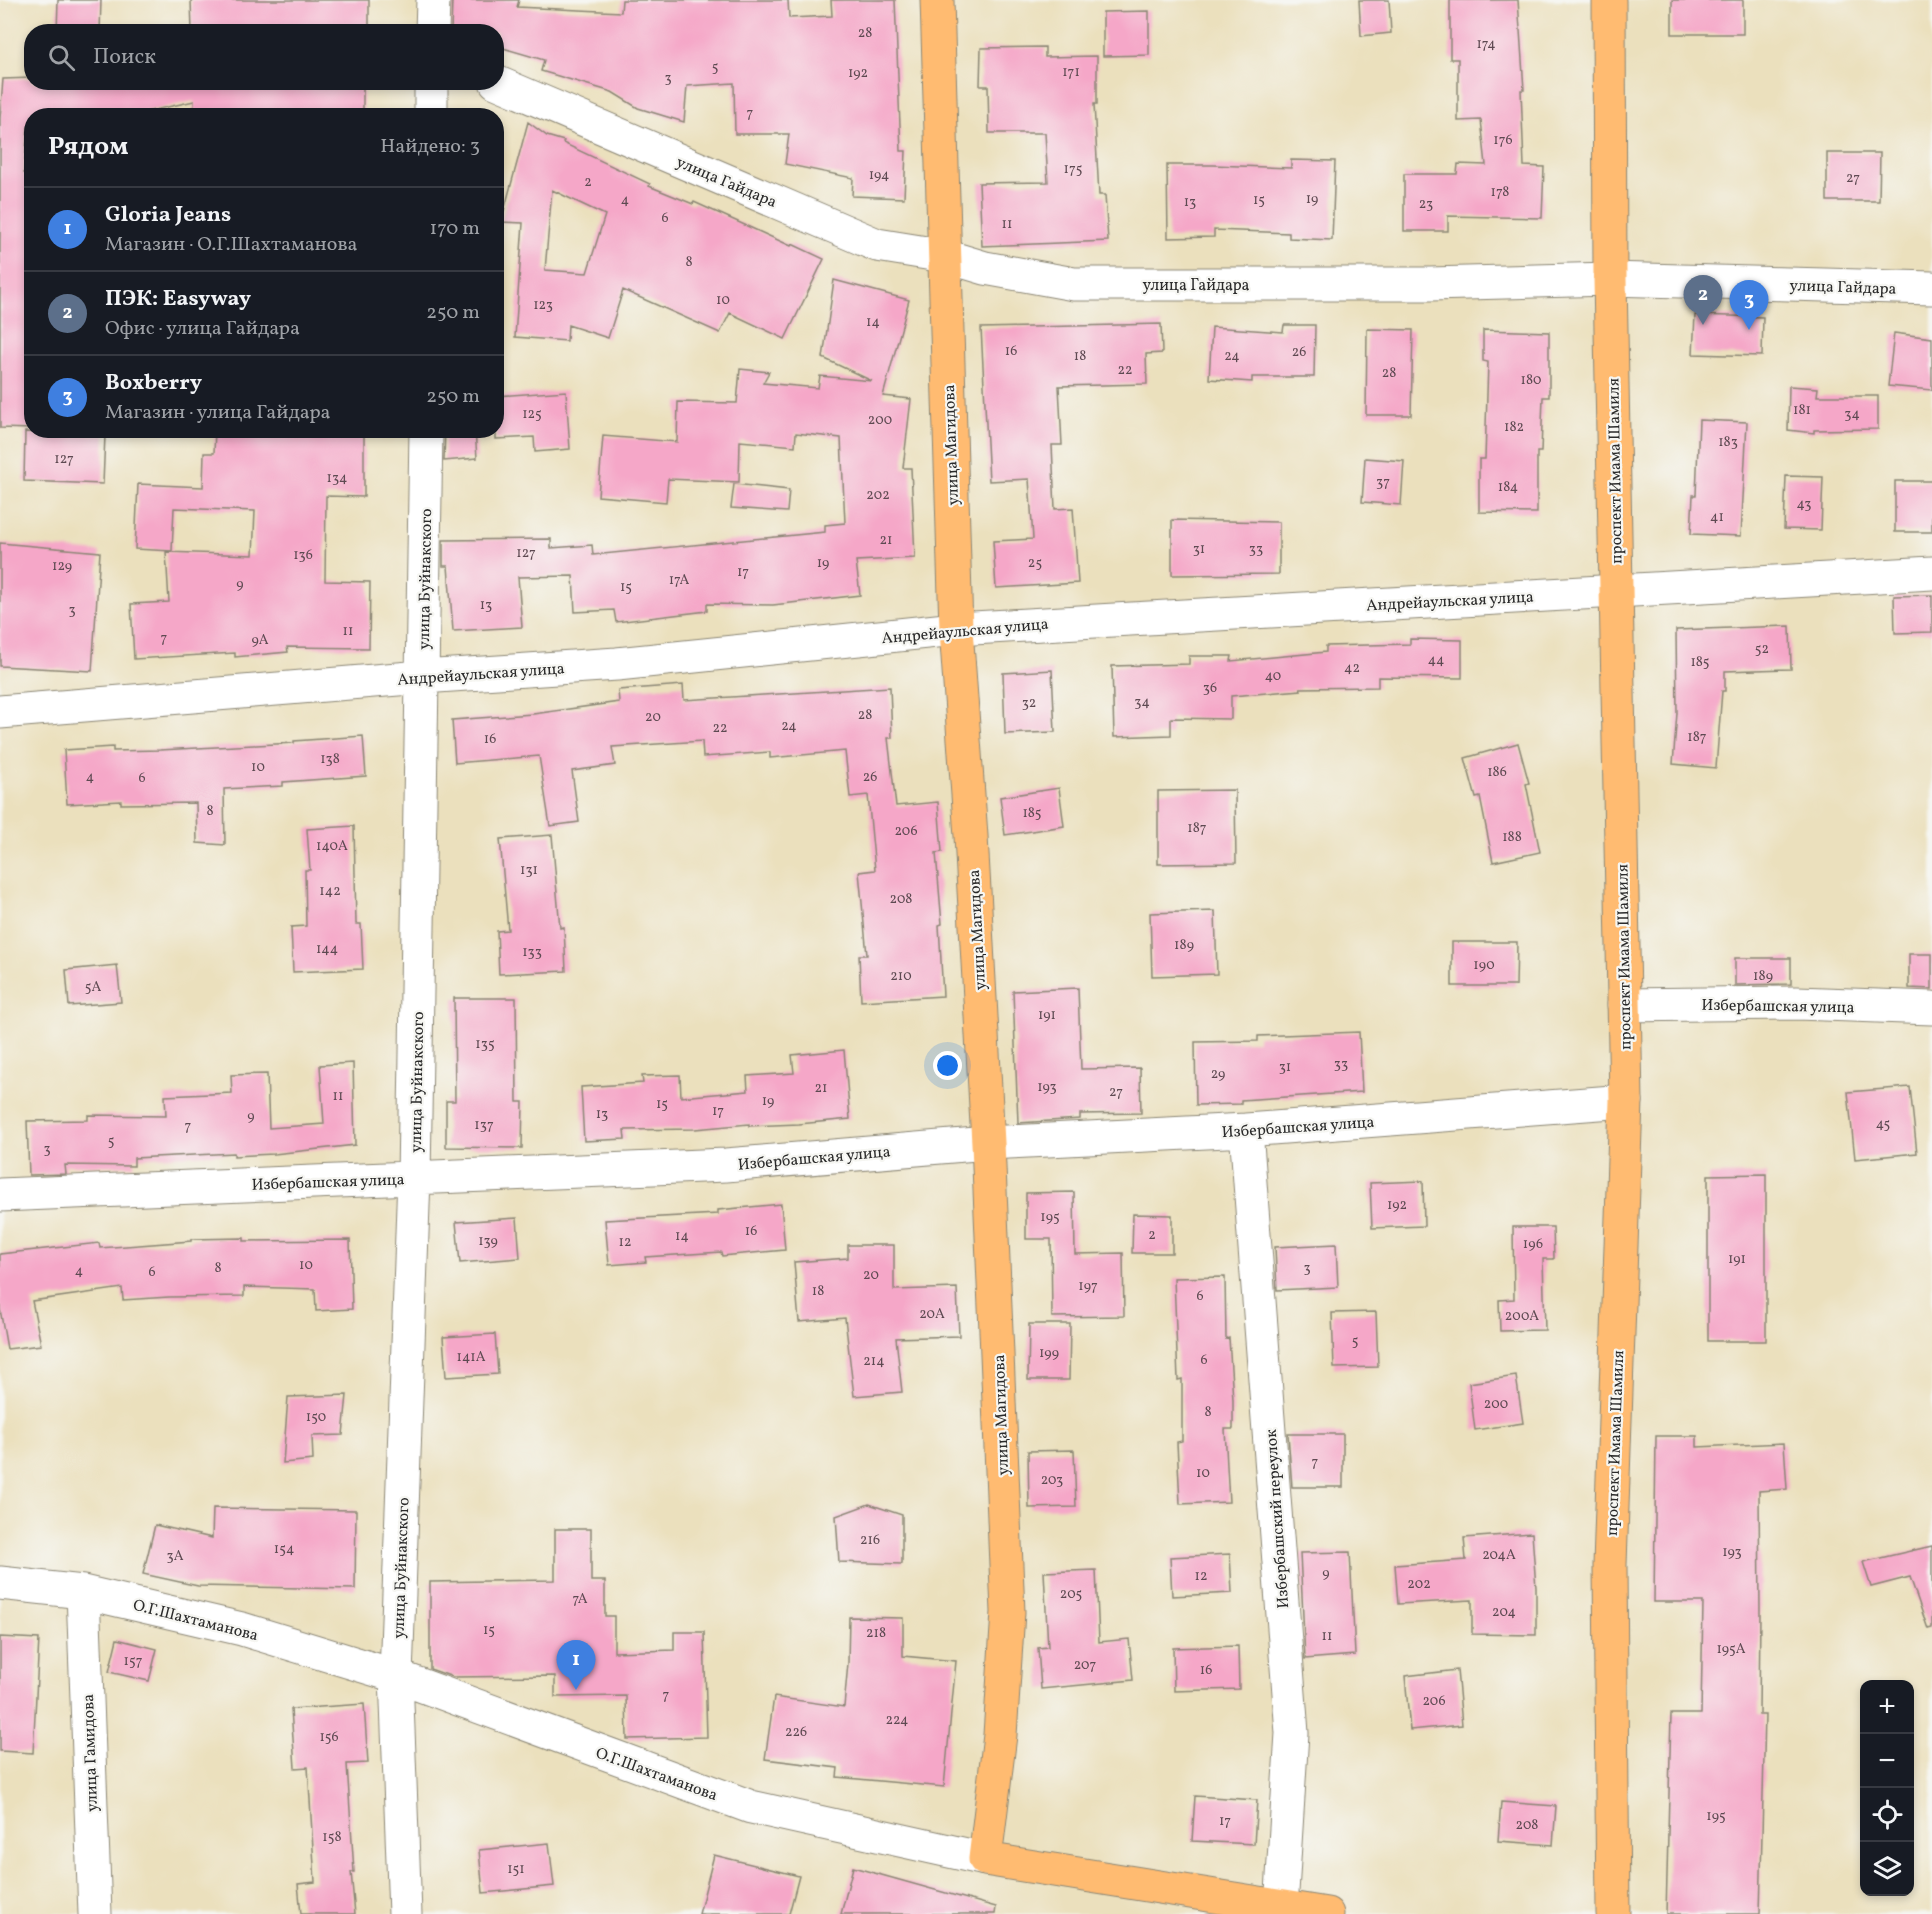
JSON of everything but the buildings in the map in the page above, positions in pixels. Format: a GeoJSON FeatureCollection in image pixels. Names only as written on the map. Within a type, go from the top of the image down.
{"type":"FeatureCollection","features":[{"type":"Feature","properties":{"kind":"main road","name":"улица Магидова"},"geometry":{"type":"LineString","coordinates":[[937,0],[956,629],[972,847],[988,1143],[1008,1612],[1000,1735],[985,1859]]}},
{"type":"Feature","properties":{"kind":"main road","name":"проспект Имама Шамиля"},"geometry":{"type":"LineString","coordinates":[[1609,0],[1610,279],[1626,1101],[1610,1565],[1613,1914]]}},
{"type":"Feature","properties":{"kind":"main road","name":"О.Г.Шахтаманова"},"geometry":{"type":"LineString","coordinates":[[985,1859],[1327,1914]]}},
{"type":"Feature","properties":{"kind":"street"},"geometry":{"type":"LineString","coordinates":[[432,24],[433,0]]}},
{"type":"Feature","properties":{"kind":"street","name":"улица Гайдара"},"geometry":{"type":"LineString","coordinates":[[504,85],[877,245],[945,256],[985,268],[1074,284],[1430,284],[1610,279],[1932,288]]}},
{"type":"Feature","properties":{"kind":"street"},"geometry":{"type":"LineString","coordinates":[[431,90],[431,108]]}},
{"type":"Feature","properties":{"kind":"street","name":"улица Буйнакского"},"geometry":{"type":"LineString","coordinates":[[405,1914],[396,1676],[414,1178],[426,438]]}},
{"type":"Feature","properties":{"kind":"street","name":"Андрейаульская улица"},"geometry":{"type":"LineString","coordinates":[[0,712],[422,677],[617,664],[956,629],[1932,573]]}},
{"type":"Feature","properties":{"kind":"street","name":"Избербашская улица"},"geometry":{"type":"LineString","coordinates":[[1624,1005],[1797,1003],[1932,1008]]}},
{"type":"Feature","properties":{"kind":"street","name":"Избербашская улица"},"geometry":{"type":"LineString","coordinates":[[0,1195],[726,1165],[988,1143],[1246,1130],[1626,1101]]}},
{"type":"Feature","properties":{"kind":"street","name":"Избербашский переулок"},"geometry":{"type":"LineString","coordinates":[[1246,1130],[1292,1733],[1281,1908]]}},
{"type":"Feature","properties":{"kind":"street","name":"О.Г.Шахтаманова"},"geometry":{"type":"LineString","coordinates":[[0,1582],[83,1592],[242,1629],[396,1676],[751,1807],[985,1859]]}},
{"type":"Feature","properties":{"kind":"street","name":"улица Гамидова"},"geometry":{"type":"LineString","coordinates":[[83,1592],[95,1914]]}},
{"type":"Feature","properties":{"kind":"place","name":"ПЭК: Easyway"},"geometry":{"type":"Point","coordinates":[1703,325]}},
{"type":"Feature","properties":{"kind":"place","name":"Boxberry"},"geometry":{"type":"Point","coordinates":[1749,330]}},
{"type":"Feature","properties":{"kind":"place","name":"Gloria Jeans"},"geometry":{"type":"Point","coordinates":[576,1690]}}]}
